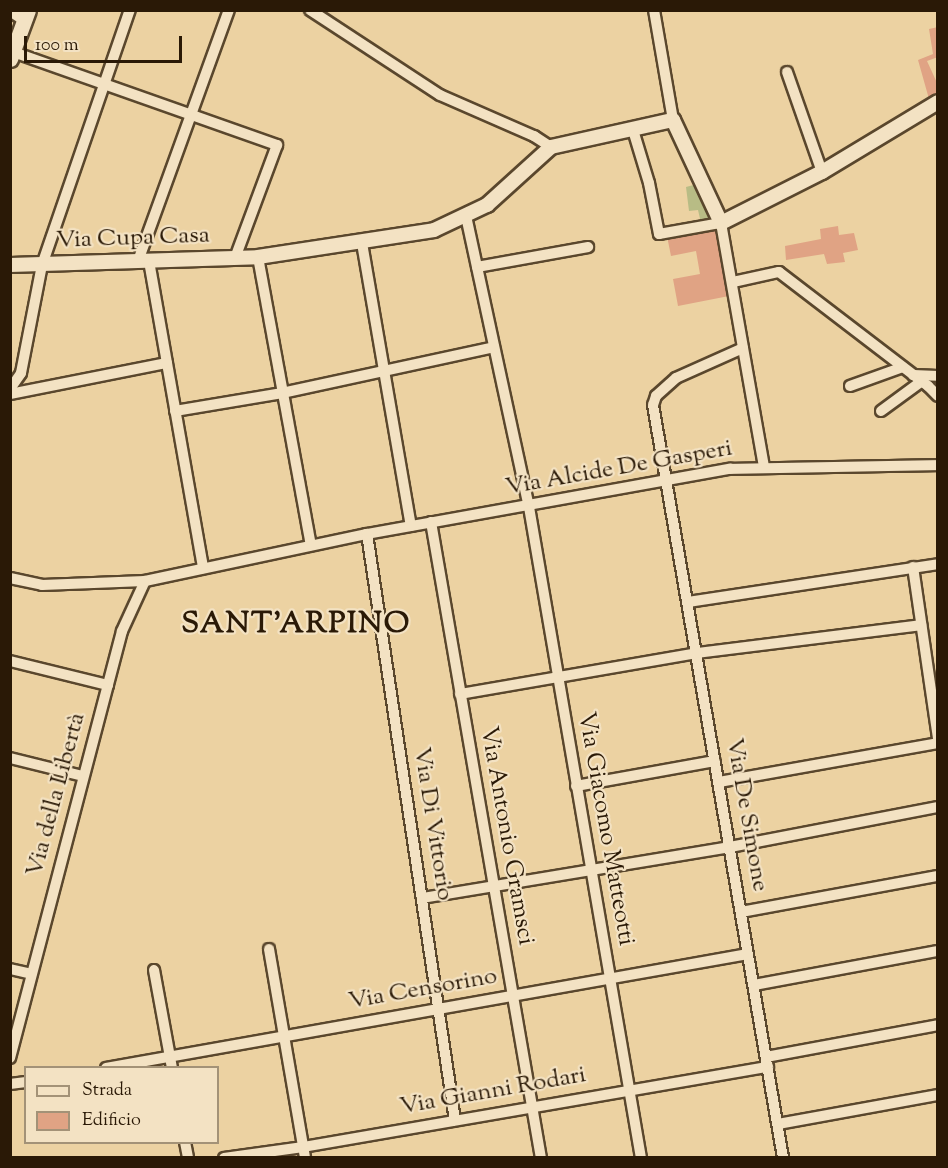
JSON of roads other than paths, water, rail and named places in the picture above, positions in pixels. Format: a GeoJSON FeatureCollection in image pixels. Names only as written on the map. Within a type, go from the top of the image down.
{"type":"FeatureCollection","features":[{"type":"Feature","properties":{"kind":"main road"},"geometry":{"type":"LineString","coordinates":[[12,55],[27,16]]}},
{"type":"Feature","properties":{"kind":"street"},"geometry":{"type":"LineString","coordinates":[[10,10],[27,16]]}},
{"type":"Feature","properties":{"kind":"street"},"geometry":{"type":"LineString","coordinates":[[10,389],[21,373],[42,265],[130,10]]}},
{"type":"Feature","properties":{"kind":"street"},"geometry":{"type":"LineString","coordinates":[[203,568],[167,363],[143,261],[191,115],[229,10]]}},
{"type":"Feature","properties":{"kind":"street"},"geometry":{"type":"LineString","coordinates":[[310,10],[440,95],[534,136],[551,147],[673,120]]}},
{"type":"Feature","properties":{"kind":"street"},"geometry":{"type":"LineString","coordinates":[[654,10],[673,120],[721,223],[764,468]]}},
{"type":"Feature","properties":{"kind":"street"},"geometry":{"type":"LineString","coordinates":[[12,55],[105,84],[277,145],[235,258]]}},
{"type":"Feature","properties":{"kind":"street"},"geometry":{"type":"LineString","coordinates":[[787,72],[822,172]]}},
{"type":"Feature","properties":{"kind":"street"},"geometry":{"type":"LineString","coordinates":[[633,130],[649,183],[659,234],[721,223],[822,172],[938,102]]}},
{"type":"Feature","properties":{"kind":"street","name":"Via Cupa Casa"},"geometry":{"type":"LineString","coordinates":[[10,265],[258,257],[362,243],[434,230],[487,205],[551,147]]}},
{"type":"Feature","properties":{"kind":"street","name":"Via Giacomo Matteotti"},"geometry":{"type":"LineString","coordinates":[[466,216],[529,507],[641,1158]]}},
{"type":"Feature","properties":{"kind":"street"},"geometry":{"type":"LineString","coordinates":[[362,243],[411,526]]}},
{"type":"Feature","properties":{"kind":"street"},"geometry":{"type":"LineString","coordinates":[[477,267],[588,247]]}},
{"type":"Feature","properties":{"kind":"street"},"geometry":{"type":"LineString","coordinates":[[258,257],[311,545]]}},
{"type":"Feature","properties":{"kind":"street"},"geometry":{"type":"LineString","coordinates":[[733,282],[779,272],[938,396]]}},
{"type":"Feature","properties":{"kind":"street"},"geometry":{"type":"LineString","coordinates":[[175,411],[282,393],[494,347]]}},
{"type":"Feature","properties":{"kind":"street","name":"Via De Simone"},"geometry":{"type":"LineString","coordinates":[[743,348],[685,372],[654,400],[783,1158]]}},
{"type":"Feature","properties":{"kind":"street"},"geometry":{"type":"LineString","coordinates":[[10,394],[167,363]]}},
{"type":"Feature","properties":{"kind":"street"},"geometry":{"type":"LineString","coordinates":[[850,386],[903,368]]}},
{"type":"Feature","properties":{"kind":"street"},"geometry":{"type":"LineString","coordinates":[[881,411],[917,378],[938,376]]}},
{"type":"Feature","properties":{"kind":"street","name":"Via Alcide De Gasperi"},"geometry":{"type":"LineString","coordinates":[[10,578],[42,585],[145,581],[367,534],[529,507],[730,469],[938,465]]}},
{"type":"Feature","properties":{"kind":"street","name":"Via Antonio Gramsci"},"geometry":{"type":"LineString","coordinates":[[430,522],[541,1158]]}},
{"type":"Feature","properties":{"kind":"street","name":"Via Di Vittorio"},"geometry":{"type":"LineString","coordinates":[[367,534],[455,1120]]}},
{"type":"Feature","properties":{"kind":"street"},"geometry":{"type":"LineString","coordinates":[[688,602],[938,564]]}},
{"type":"Feature","properties":{"kind":"street"},"geometry":{"type":"LineString","coordinates":[[913,567],[938,738]]}},
{"type":"Feature","properties":{"kind":"street","name":"Via della Libertà"},"geometry":{"type":"LineString","coordinates":[[10,1058],[122,631],[145,581]]}},
{"type":"Feature","properties":{"kind":"street"},"geometry":{"type":"LineString","coordinates":[[460,694],[697,653],[921,625]]}},
{"type":"Feature","properties":{"kind":"street"},"geometry":{"type":"LineString","coordinates":[[10,662],[108,685]]}},
{"type":"Feature","properties":{"kind":"street"},"geometry":{"type":"LineString","coordinates":[[719,782],[938,743]]}},
{"type":"Feature","properties":{"kind":"street"},"geometry":{"type":"LineString","coordinates":[[10,758],[83,776]]}},
{"type":"Feature","properties":{"kind":"street"},"geometry":{"type":"LineString","coordinates":[[576,786],[715,761]]}},
{"type":"Feature","properties":{"kind":"street"},"geometry":{"type":"LineString","coordinates":[[422,898],[730,847],[938,807]]}},
{"type":"Feature","properties":{"kind":"street"},"geometry":{"type":"LineString","coordinates":[[741,912],[938,876]]}},
{"type":"Feature","properties":{"kind":"street"},"geometry":{"type":"LineString","coordinates":[[269,949],[304,1152]]}},
{"type":"Feature","properties":{"kind":"street"},"geometry":{"type":"LineString","coordinates":[[754,985],[938,951]]}},
{"type":"Feature","properties":{"kind":"street","name":"Via Censorino"},"geometry":{"type":"LineString","coordinates":[[128,1066],[171,1062],[284,1036],[748,954]]}},
{"type":"Feature","properties":{"kind":"street"},"geometry":{"type":"LineString","coordinates":[[10,969],[31,974]]}},
{"type":"Feature","properties":{"kind":"street"},"geometry":{"type":"LineString","coordinates":[[154,970],[171,1062]]}},
{"type":"Feature","properties":{"kind":"street","name":"Via Gianni Rodari"},"geometry":{"type":"LineString","coordinates":[[224,1158],[304,1152],[455,1120],[629,1090],[938,1025]]}},
{"type":"Feature","properties":{"kind":"street"},"geometry":{"type":"LineString","coordinates":[[778,1124],[938,1095]]}},
{"type":"Feature","properties":{"kind":"district","name":"SANT'ARPINO"},"geometry":{"type":"Point","coordinates":[296,625]}}]}
